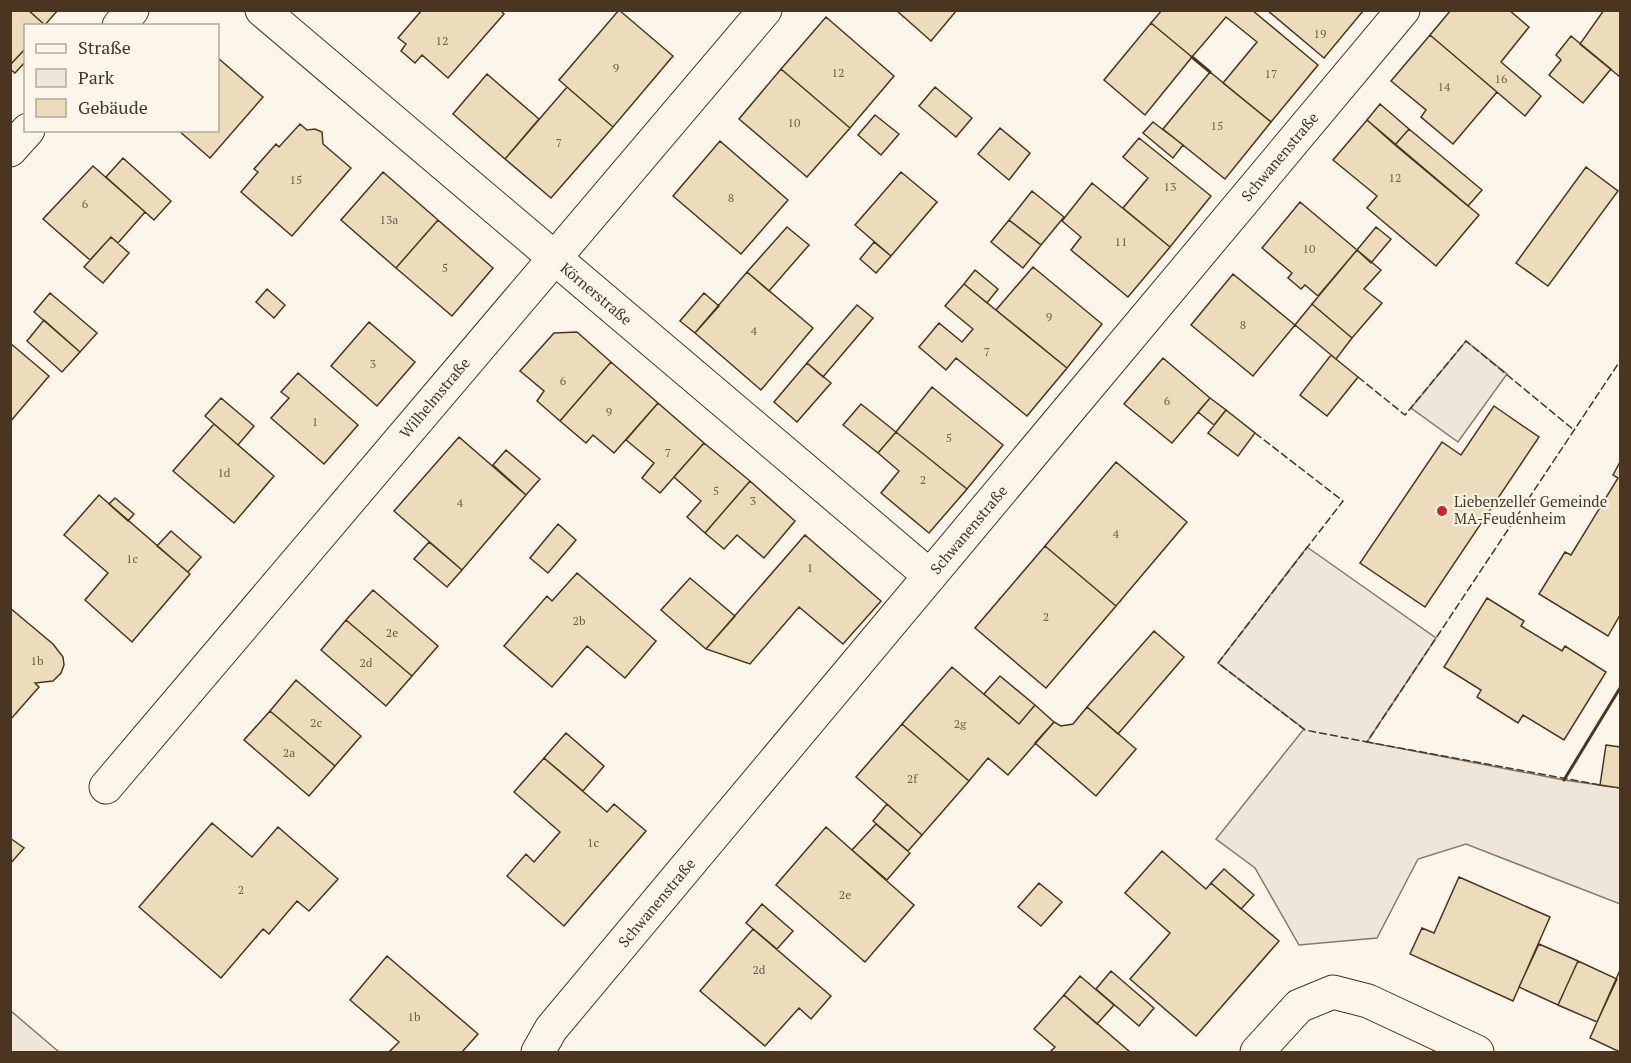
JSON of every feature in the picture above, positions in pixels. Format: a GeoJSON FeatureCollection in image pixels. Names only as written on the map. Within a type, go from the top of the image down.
{"type":"FeatureCollection","features":[{"type":"Feature","properties":{"kind":"street"},"geometry":{"type":"LineString","coordinates":[[121,24],[132,10]]}},
{"type":"Feature","properties":{"kind":"street","name":"Körnerstraße"},"geometry":{"type":"LineString","coordinates":[[262,10],[930,576]]}},
{"type":"Feature","properties":{"kind":"street","name":"Wilhelmstraße"},"geometry":{"type":"LineString","coordinates":[[106,787],[765,10]]}},
{"type":"Feature","properties":{"kind":"street","name":"Schwanenstraße"},"geometry":{"type":"LineString","coordinates":[[538,1053],[551,1029],[1403,10]]}},
{"type":"Feature","properties":{"kind":"street"},"geometry":{"type":"LineString","coordinates":[[10,150],[26,132]]}},
{"type":"Feature","properties":{"kind":"street"},"geometry":{"type":"LineString","coordinates":[[1257,1053],[1299,1006],[1333,993],[1368,1001],[1476,1053]]}},
{"type":"Feature","properties":{"kind":"green space"},"geometry":{"type":"Polygon","coordinates":[[[1466,341],[1507,374],[1458,442],[1411,408],[1466,341]]]}},
{"type":"Feature","properties":{"kind":"green space"},"geometry":{"type":"Polygon","coordinates":[[[1307,547],[1436,638],[1367,742],[1564,780],[1620,788],[1620,904],[1466,844],[1418,859],[1377,938],[1299,945],[1255,868],[1216,839],[1304,729],[1218,663],[1307,547]]]}},
{"type":"Feature","properties":{"kind":"green space"},"geometry":{"type":"Polygon","coordinates":[[[11,1011],[59,1052],[11,1052],[11,1011]]]}},
{"type":"Feature","properties":{"kind":"building"},"geometry":{"type":"Polygon","coordinates":[[[10,10],[28,10],[44,24],[24,24],[24,50],[10,65],[10,10]]]}},
{"type":"Feature","properties":{"kind":"building"},"geometry":{"type":"Polygon","coordinates":[[[28,10],[56,10],[44,24],[28,10]]]}},
{"type":"Feature","properties":{"kind":"building"},"geometry":{"type":"Polygon","coordinates":[[[422,10],[500,10],[504,14],[448,78],[422,55],[415,63],[401,51],[406,44],[398,38],[422,10]]]}},
{"type":"Feature","properties":{"kind":"building"},"geometry":{"type":"Polygon","coordinates":[[[619,10],[673,56],[613,127],[559,80],[619,10]]]}},
{"type":"Feature","properties":{"kind":"building"},"geometry":{"type":"Polygon","coordinates":[[[896,10],[957,10],[931,41],[896,10]]]}},
{"type":"Feature","properties":{"kind":"building"},"geometry":{"type":"Polygon","coordinates":[[[1162,10],[1252,10],[1318,65],[1271,122],[1223,83],[1257,42],[1226,17],[1192,57],[1151,23],[1162,10]]]}},
{"type":"Feature","properties":{"kind":"building"},"geometry":{"type":"Polygon","coordinates":[[[1267,10],[1363,10],[1363,11],[1324,58],[1267,10]]]}},
{"type":"Feature","properties":{"kind":"building"},"geometry":{"type":"Polygon","coordinates":[[[1451,10],[1509,10],[1529,27],[1501,62],[1541,96],[1525,116],[1430,35],[1451,10]]]}},
{"type":"Feature","properties":{"kind":"building"},"geometry":{"type":"Polygon","coordinates":[[[1604,10],[1620,10],[1620,77],[1580,44],[1604,10]]]}},
{"type":"Feature","properties":{"kind":"building"},"geometry":{"type":"Polygon","coordinates":[[[826,17],[894,76],[850,128],[781,69],[826,17]]]}},
{"type":"Feature","properties":{"kind":"building"},"geometry":{"type":"Polygon","coordinates":[[[1151,23],[1192,57],[1145,115],[1104,80],[1151,23]]]}},
{"type":"Feature","properties":{"kind":"building"},"geometry":{"type":"Polygon","coordinates":[[[1430,35],[1497,92],[1453,144],[1421,117],[1426,110],[1391,81],[1430,35]]]}},
{"type":"Feature","properties":{"kind":"building"},"geometry":{"type":"Polygon","coordinates":[[[1571,36],[1611,69],[1583,103],[1549,75],[1561,60],[1556,55],[1571,36]]]}},
{"type":"Feature","properties":{"kind":"building"},"geometry":{"type":"Polygon","coordinates":[[[24,50],[24,63],[15,73],[10,69],[10,65],[24,50]]]}},
{"type":"Feature","properties":{"kind":"building"},"geometry":{"type":"Polygon","coordinates":[[[219,59],[263,97],[210,158],[180,132],[219,132],[219,59]]]}},
{"type":"Feature","properties":{"kind":"building"},"geometry":{"type":"Polygon","coordinates":[[[781,69],[850,128],[807,177],[739,119],[781,69]]]}},
{"type":"Feature","properties":{"kind":"building"},"geometry":{"type":"Polygon","coordinates":[[[1210,72],[1271,122],[1225,179],[1163,129],[1210,72]]]}},
{"type":"Feature","properties":{"kind":"building"},"geometry":{"type":"Polygon","coordinates":[[[487,74],[539,119],[505,159],[453,114],[487,74]]]}},
{"type":"Feature","properties":{"kind":"building"},"geometry":{"type":"Polygon","coordinates":[[[567,87],[613,127],[551,198],[505,159],[567,87]]]}},
{"type":"Feature","properties":{"kind":"building"},"geometry":{"type":"Polygon","coordinates":[[[935,87],[972,118],[956,137],[919,106],[935,87]]]}},
{"type":"Feature","properties":{"kind":"building"},"geometry":{"type":"Polygon","coordinates":[[[1380,104],[1409,129],[1395,145],[1367,120],[1380,104]]]}},
{"type":"Feature","properties":{"kind":"building"},"geometry":{"type":"Polygon","coordinates":[[[875,115],[899,134],[881,155],[858,135],[875,115]]]}},
{"type":"Feature","properties":{"kind":"building"},"geometry":{"type":"Polygon","coordinates":[[[1367,120],[1479,215],[1436,266],[1367,208],[1377,196],[1333,160],[1367,120]]]}},
{"type":"Feature","properties":{"kind":"building"},"geometry":{"type":"Polygon","coordinates":[[[1153,122],[1183,145],[1173,158],[1143,133],[1153,122]]]}},
{"type":"Feature","properties":{"kind":"building"},"geometry":{"type":"Polygon","coordinates":[[[300,124],[307,130],[315,129],[322,132],[323,144],[351,168],[292,236],[241,192],[258,172],[254,169],[276,144],[279,147],[300,124]]]}},
{"type":"Feature","properties":{"kind":"building"},"geometry":{"type":"Polygon","coordinates":[[[1000,128],[1030,153],[1009,180],[978,154],[1000,128]]]}},
{"type":"Feature","properties":{"kind":"building"},"geometry":{"type":"Polygon","coordinates":[[[1409,129],[1482,190],[1468,206],[1395,145],[1409,129]]]}},
{"type":"Feature","properties":{"kind":"building"},"geometry":{"type":"Polygon","coordinates":[[[1139,138],[1211,196],[1170,247],[1123,208],[1148,178],[1123,157],[1139,138]]]}},
{"type":"Feature","properties":{"kind":"building"},"geometry":{"type":"Polygon","coordinates":[[[720,141],[788,200],[741,254],[673,196],[720,141]]]}},
{"type":"Feature","properties":{"kind":"building"},"geometry":{"type":"Polygon","coordinates":[[[123,158],[171,201],[154,220],[106,177],[123,158]]]}},
{"type":"Feature","properties":{"kind":"building"},"geometry":{"type":"Polygon","coordinates":[[[93,166],[145,212],[118,243],[111,237],[90,260],[43,219],[93,166]]]}},
{"type":"Feature","properties":{"kind":"building"},"geometry":{"type":"Polygon","coordinates":[[[1586,167],[1618,191],[1548,286],[1516,263],[1586,167]]]}},
{"type":"Feature","properties":{"kind":"building"},"geometry":{"type":"Polygon","coordinates":[[[383,172],[438,220],[396,268],[341,220],[383,172]]]}},
{"type":"Feature","properties":{"kind":"building"},"geometry":{"type":"Polygon","coordinates":[[[901,172],[937,202],[891,256],[855,225],[901,172]]]}},
{"type":"Feature","properties":{"kind":"building"},"geometry":{"type":"Polygon","coordinates":[[[1092,183],[1170,247],[1128,297],[1071,250],[1081,237],[1062,221],[1092,183]]]}},
{"type":"Feature","properties":{"kind":"building"},"geometry":{"type":"Polygon","coordinates":[[[1032,191],[1064,217],[1041,245],[1009,220],[1032,191]]]}},
{"type":"Feature","properties":{"kind":"building"},"geometry":{"type":"Polygon","coordinates":[[[1300,202],[1357,250],[1318,296],[1305,285],[1301,289],[1288,278],[1292,273],[1262,248],[1300,202]]]}},
{"type":"Feature","properties":{"kind":"building"},"geometry":{"type":"Polygon","coordinates":[[[438,220],[493,268],[452,316],[396,268],[438,220]]]}},
{"type":"Feature","properties":{"kind":"building"},"geometry":{"type":"Polygon","coordinates":[[[1009,220],[1041,245],[1023,268],[991,242],[1009,220]]]}},
{"type":"Feature","properties":{"kind":"building"},"geometry":{"type":"Polygon","coordinates":[[[787,227],[809,245],[769,291],[747,272],[787,227]]]}},
{"type":"Feature","properties":{"kind":"building"},"geometry":{"type":"Polygon","coordinates":[[[1376,227],[1391,239],[1371,263],[1357,250],[1376,227]]]}},
{"type":"Feature","properties":{"kind":"building"},"geometry":{"type":"Polygon","coordinates":[[[111,237],[129,253],[103,283],[84,267],[111,237]]]}},
{"type":"Feature","properties":{"kind":"building"},"geometry":{"type":"Polygon","coordinates":[[[874,242],[891,256],[876,273],[860,259],[874,242]]]}},
{"type":"Feature","properties":{"kind":"building"},"geometry":{"type":"Polygon","coordinates":[[[1357,250],[1381,270],[1364,289],[1382,303],[1352,338],[1312,304],[1357,250]]]}},
{"type":"Feature","properties":{"kind":"building"},"geometry":{"type":"Polygon","coordinates":[[[1033,267],[1102,324],[1067,368],[996,310],[1033,267]]]}},
{"type":"Feature","properties":{"kind":"building"},"geometry":{"type":"Polygon","coordinates":[[[975,270],[998,289],[987,303],[964,284],[975,270]]]}},
{"type":"Feature","properties":{"kind":"building"},"geometry":{"type":"Polygon","coordinates":[[[747,272],[813,328],[761,390],[695,333],[747,272]]]}},
{"type":"Feature","properties":{"kind":"building"},"geometry":{"type":"Polygon","coordinates":[[[1233,274],[1295,325],[1253,376],[1191,325],[1233,274]]]}},
{"type":"Feature","properties":{"kind":"building"},"geometry":{"type":"Polygon","coordinates":[[[964,284],[1067,368],[1027,416],[956,358],[946,370],[919,347],[939,323],[962,342],[973,329],[945,306],[964,284]]]}},
{"type":"Feature","properties":{"kind":"building"},"geometry":{"type":"Polygon","coordinates":[[[267,289],[285,305],[274,318],[256,302],[267,289]]]}},
{"type":"Feature","properties":{"kind":"building"},"geometry":{"type":"Polygon","coordinates":[[[50,293],[97,333],[80,352],[34,312],[50,293]]]}},
{"type":"Feature","properties":{"kind":"building"},"geometry":{"type":"Polygon","coordinates":[[[704,293],[719,306],[695,333],[680,321],[704,293]]]}},
{"type":"Feature","properties":{"kind":"building"},"geometry":{"type":"Polygon","coordinates":[[[1312,304],[1352,338],[1336,359],[1295,325],[1312,304]]]}},
{"type":"Feature","properties":{"kind":"building"},"geometry":{"type":"Polygon","coordinates":[[[857,305],[873,318],[823,377],[807,363],[857,305]]]}},
{"type":"Feature","properties":{"kind":"building"},"geometry":{"type":"Polygon","coordinates":[[[44,320],[80,352],[62,372],[27,341],[44,320]]]}},
{"type":"Feature","properties":{"kind":"building"},"geometry":{"type":"Polygon","coordinates":[[[369,322],[415,362],[377,406],[331,366],[369,322]]]}},
{"type":"Feature","properties":{"kind":"building"},"geometry":{"type":"Polygon","coordinates":[[[577,332],[611,362],[560,421],[537,401],[544,391],[520,371],[554,333],[577,332]]]}},
{"type":"Feature","properties":{"kind":"building"},"geometry":{"type":"Polygon","coordinates":[[[10,343],[49,376],[10,422],[10,343]]]}},
{"type":"Feature","properties":{"kind":"building"},"geometry":{"type":"Polygon","coordinates":[[[1331,355],[1358,377],[1327,416],[1300,395],[1331,355]]]}},
{"type":"Feature","properties":{"kind":"building"},"geometry":{"type":"Polygon","coordinates":[[[1163,358],[1210,398],[1172,443],[1124,404],[1163,358]]]}},
{"type":"Feature","properties":{"kind":"building"},"geometry":{"type":"Polygon","coordinates":[[[611,362],[658,403],[614,453],[593,435],[586,443],[560,421],[611,362]]]}},
{"type":"Feature","properties":{"kind":"building"},"geometry":{"type":"Polygon","coordinates":[[[807,363],[831,383],[797,422],[774,402],[807,363]]]}},
{"type":"Feature","properties":{"kind":"building"},"geometry":{"type":"Polygon","coordinates":[[[298,373],[358,425],[324,464],[271,418],[289,398],[281,392],[298,373]]]}},
{"type":"Feature","properties":{"kind":"building"},"geometry":{"type":"Polygon","coordinates":[[[932,387],[1003,445],[967,489],[896,432],[932,387]]]}},
{"type":"Feature","properties":{"kind":"building"},"geometry":{"type":"Polygon","coordinates":[[[221,398],[254,426],[238,445],[205,416],[221,398]]]}},
{"type":"Feature","properties":{"kind":"building"},"geometry":{"type":"Polygon","coordinates":[[[1210,398],[1226,410],[1214,425],[1198,412],[1210,398]]]}},
{"type":"Feature","properties":{"kind":"building"},"geometry":{"type":"Polygon","coordinates":[[[658,403],[704,443],[660,493],[642,478],[654,463],[626,440],[658,403]]]}},
{"type":"Feature","properties":{"kind":"building"},"geometry":{"type":"Polygon","coordinates":[[[861,404],[896,432],[878,453],[843,425],[861,404]]]}},
{"type":"Feature","properties":{"kind":"building","name":"Liebenzeller Gemeinde MA-Feudenheim"},"geometry":{"type":"Polygon","coordinates":[[[1494,406],[1539,437],[1425,607],[1360,563],[1442,442],[1461,455],[1494,406]]]}},
{"type":"Feature","properties":{"kind":"building"},"geometry":{"type":"Polygon","coordinates":[[[1226,410],[1255,433],[1238,456],[1208,433],[1226,410]]]}},
{"type":"Feature","properties":{"kind":"building"},"geometry":{"type":"Polygon","coordinates":[[[214,424],[274,476],[234,523],[173,471],[214,424]]]}},
{"type":"Feature","properties":{"kind":"building"},"geometry":{"type":"Polygon","coordinates":[[[896,432],[967,489],[929,533],[881,493],[899,471],[878,453],[896,432]]]}},
{"type":"Feature","properties":{"kind":"building"},"geometry":{"type":"Polygon","coordinates":[[[459,437],[526,495],[462,570],[394,511],[459,437]]]}},
{"type":"Feature","properties":{"kind":"building"},"geometry":{"type":"Polygon","coordinates":[[[704,443],[750,481],[705,533],[687,517],[701,501],[674,477],[704,443]]]}},
{"type":"Feature","properties":{"kind":"building"},"geometry":{"type":"Polygon","coordinates":[[[506,450],[540,479],[526,495],[493,465],[506,450]]]}},
{"type":"Feature","properties":{"kind":"building"},"geometry":{"type":"Polygon","coordinates":[[[1116,462],[1187,522],[1116,606],[1045,546],[1116,462]]]}},
{"type":"Feature","properties":{"kind":"building"},"geometry":{"type":"Polygon","coordinates":[[[1620,462],[1620,615],[1608,636],[1539,594],[1565,552],[1571,555],[1618,478],[1613,475],[1620,462]]]}},
{"type":"Feature","properties":{"kind":"building"},"geometry":{"type":"Polygon","coordinates":[[[750,481],[795,521],[764,558],[737,535],[724,549],[705,533],[750,481]]]}},
{"type":"Feature","properties":{"kind":"building"},"geometry":{"type":"Polygon","coordinates":[[[99,495],[190,574],[132,642],[85,600],[108,573],[64,535],[99,495]]]}},
{"type":"Feature","properties":{"kind":"building"},"geometry":{"type":"Polygon","coordinates":[[[115,498],[134,514],[128,521],[109,504],[115,498]]]}},
{"type":"Feature","properties":{"kind":"building"},"geometry":{"type":"Polygon","coordinates":[[[558,524],[576,540],[548,573],[530,558],[558,524]]]}},
{"type":"Feature","properties":{"kind":"building"},"geometry":{"type":"Polygon","coordinates":[[[171,531],[201,557],[188,572],[157,546],[171,531]]]}},
{"type":"Feature","properties":{"kind":"building"},"geometry":{"type":"Polygon","coordinates":[[[805,535],[881,601],[843,644],[799,607],[750,664],[706,649],[805,535]]]}},
{"type":"Feature","properties":{"kind":"building"},"geometry":{"type":"Polygon","coordinates":[[[429,542],[462,570],[447,587],[414,559],[429,542]]]}},
{"type":"Feature","properties":{"kind":"building"},"geometry":{"type":"Polygon","coordinates":[[[1045,546],[1116,606],[1046,688],[975,628],[1045,546]]]}},
{"type":"Feature","properties":{"kind":"building"},"geometry":{"type":"Polygon","coordinates":[[[577,573],[656,641],[625,678],[587,646],[552,687],[504,646],[547,596],[552,601],[577,573]]]}},
{"type":"Feature","properties":{"kind":"building"},"geometry":{"type":"Polygon","coordinates":[[[690,578],[735,616],[706,649],[661,610],[690,578]]]}},
{"type":"Feature","properties":{"kind":"building"},"geometry":{"type":"Polygon","coordinates":[[[373,590],[438,646],[412,676],[346,620],[373,590]]]}},
{"type":"Feature","properties":{"kind":"building"},"geometry":{"type":"Polygon","coordinates":[[[1487,598],[1524,621],[1521,626],[1562,651],[1565,646],[1606,672],[1564,740],[1523,715],[1518,723],[1477,697],[1481,690],[1444,667],[1487,598]]]}},
{"type":"Feature","properties":{"kind":"building"},"geometry":{"type":"Polygon","coordinates":[[[10,608],[53,644],[63,657],[64,665],[61,673],[53,681],[35,683],[39,687],[10,720],[10,608]]]}},
{"type":"Feature","properties":{"kind":"building"},"geometry":{"type":"Polygon","coordinates":[[[346,620],[412,676],[386,706],[321,650],[346,620]]]}},
{"type":"Feature","properties":{"kind":"building"},"geometry":{"type":"Polygon","coordinates":[[[1154,631],[1184,657],[1118,734],[1087,707],[1154,631]]]}},
{"type":"Feature","properties":{"kind":"building"},"geometry":{"type":"Polygon","coordinates":[[[952,667],[1019,724],[1035,705],[1054,722],[1008,775],[988,758],[969,781],[902,724],[952,667]]]}},
{"type":"Feature","properties":{"kind":"building"},"geometry":{"type":"Polygon","coordinates":[[[1000,676],[1035,705],[1019,724],[984,694],[1000,676]]]}},
{"type":"Feature","properties":{"kind":"building"},"geometry":{"type":"Polygon","coordinates":[[[296,680],[361,736],[335,766],[270,711],[296,680]]]}},
{"type":"Feature","properties":{"kind":"building"},"geometry":{"type":"Polygon","coordinates":[[[1087,707],[1136,749],[1096,796],[1035,743],[1054,722],[1061,726],[1073,724],[1087,707]]]}},
{"type":"Feature","properties":{"kind":"building"},"geometry":{"type":"Polygon","coordinates":[[[270,711],[335,766],[309,796],[244,740],[270,711]]]}},
{"type":"Feature","properties":{"kind":"building"},"geometry":{"type":"Polygon","coordinates":[[[902,724],[969,781],[922,835],[856,777],[902,724]]]}},
{"type":"Feature","properties":{"kind":"building"},"geometry":{"type":"Polygon","coordinates":[[[566,733],[604,766],[583,791],[544,758],[566,733]]]}},
{"type":"Feature","properties":{"kind":"building"},"geometry":{"type":"Polygon","coordinates":[[[1606,745],[1620,747],[1620,788],[1600,785],[1606,745]]]}},
{"type":"Feature","properties":{"kind":"building"},"geometry":{"type":"Polygon","coordinates":[[[544,758],[607,812],[614,804],[646,831],[564,926],[507,876],[526,854],[534,862],[560,832],[514,792],[544,758]]]}},
{"type":"Feature","properties":{"kind":"building"},"geometry":{"type":"Polygon","coordinates":[[[887,804],[922,835],[908,851],[873,821],[887,804]]]}},
{"type":"Feature","properties":{"kind":"building"},"geometry":{"type":"Polygon","coordinates":[[[212,823],[252,857],[278,827],[338,879],[309,911],[297,901],[269,934],[263,929],[221,978],[139,907],[212,823]]]}},
{"type":"Feature","properties":{"kind":"building"},"geometry":{"type":"Polygon","coordinates":[[[876,824],[910,853],[887,880],[852,850],[876,824]]]}},
{"type":"Feature","properties":{"kind":"building"},"geometry":{"type":"Polygon","coordinates":[[[826,827],[914,905],[865,962],[776,885],[826,827]]]}},
{"type":"Feature","properties":{"kind":"building"},"geometry":{"type":"Polygon","coordinates":[[[10,838],[24,848],[10,864],[10,838]]]}},
{"type":"Feature","properties":{"kind":"building"},"geometry":{"type":"Polygon","coordinates":[[[1162,851],[1206,889],[1211,883],[1279,941],[1196,1036],[1130,979],[1170,933],[1125,893],[1162,851]]]}},
{"type":"Feature","properties":{"kind":"building"},"geometry":{"type":"Polygon","coordinates":[[[1224,869],[1254,895],[1241,909],[1211,883],[1224,869]]]}},
{"type":"Feature","properties":{"kind":"building"},"geometry":{"type":"Polygon","coordinates":[[[1459,877],[1550,917],[1513,1001],[1410,954],[1422,928],[1434,933],[1459,877]]]}},
{"type":"Feature","properties":{"kind":"building"},"geometry":{"type":"Polygon","coordinates":[[[1039,883],[1062,902],[1041,926],[1018,907],[1039,883]]]}},
{"type":"Feature","properties":{"kind":"building"},"geometry":{"type":"Polygon","coordinates":[[[762,904],[793,931],[777,949],[746,923],[762,904]]]}},
{"type":"Feature","properties":{"kind":"building"},"geometry":{"type":"Polygon","coordinates":[[[753,929],[831,996],[811,1019],[799,1008],[765,1046],[700,991],[753,929]]]}},
{"type":"Feature","properties":{"kind":"building"},"geometry":{"type":"Polygon","coordinates":[[[1539,944],[1578,961],[1558,1005],[1519,987],[1539,944]]]}},
{"type":"Feature","properties":{"kind":"building"},"geometry":{"type":"Polygon","coordinates":[[[387,956],[478,1034],[462,1052],[389,1052],[399,1042],[350,1000],[387,956]]]}},
{"type":"Feature","properties":{"kind":"building"},"geometry":{"type":"Polygon","coordinates":[[[1578,961],[1617,979],[1597,1022],[1558,1005],[1578,961]]]}},
{"type":"Feature","properties":{"kind":"building"},"geometry":{"type":"Polygon","coordinates":[[[1620,970],[1620,1052],[1590,1038],[1620,970]]]}},
{"type":"Feature","properties":{"kind":"building"},"geometry":{"type":"Polygon","coordinates":[[[1111,971],[1154,1008],[1139,1026],[1096,989],[1111,971]]]}},
{"type":"Feature","properties":{"kind":"building"},"geometry":{"type":"Polygon","coordinates":[[[1080,976],[1114,1005],[1097,1024],[1064,995],[1080,976]]]}},
{"type":"Feature","properties":{"kind":"building"},"geometry":{"type":"Polygon","coordinates":[[[1064,995],[1130,1052],[1050,1052],[1055,1047],[1034,1029],[1064,995]]]}},
{"type":"Feature","properties":{"kind":"fence"},"geometry":{"type":"LineString","coordinates":[[1358,377],[1405,415],[1466,341],[1574,430]]}},
{"type":"Feature","properties":{"kind":"fence"},"geometry":{"type":"LineString","coordinates":[[1600,785],[1367,742],[1620,361]]}},
{"type":"Feature","properties":{"kind":"fence"},"geometry":{"type":"LineString","coordinates":[[1255,433],[1343,501],[1218,663],[1305,730],[1367,742]]}},
{"type":"Feature","properties":{"kind":"wall"},"geometry":{"type":"LineString","coordinates":[[1192,57],[1210,72]]}},
{"type":"Feature","properties":{"kind":"wall"},"geometry":{"type":"LineString","coordinates":[[1564,780],[1620,688]]}},
{"type":"Feature","properties":{"kind":"place","name":"Liebenzeller Gemeinde MA-Feudenheim"},"geometry":{"type":"Point","coordinates":[1442,511]}}]}
